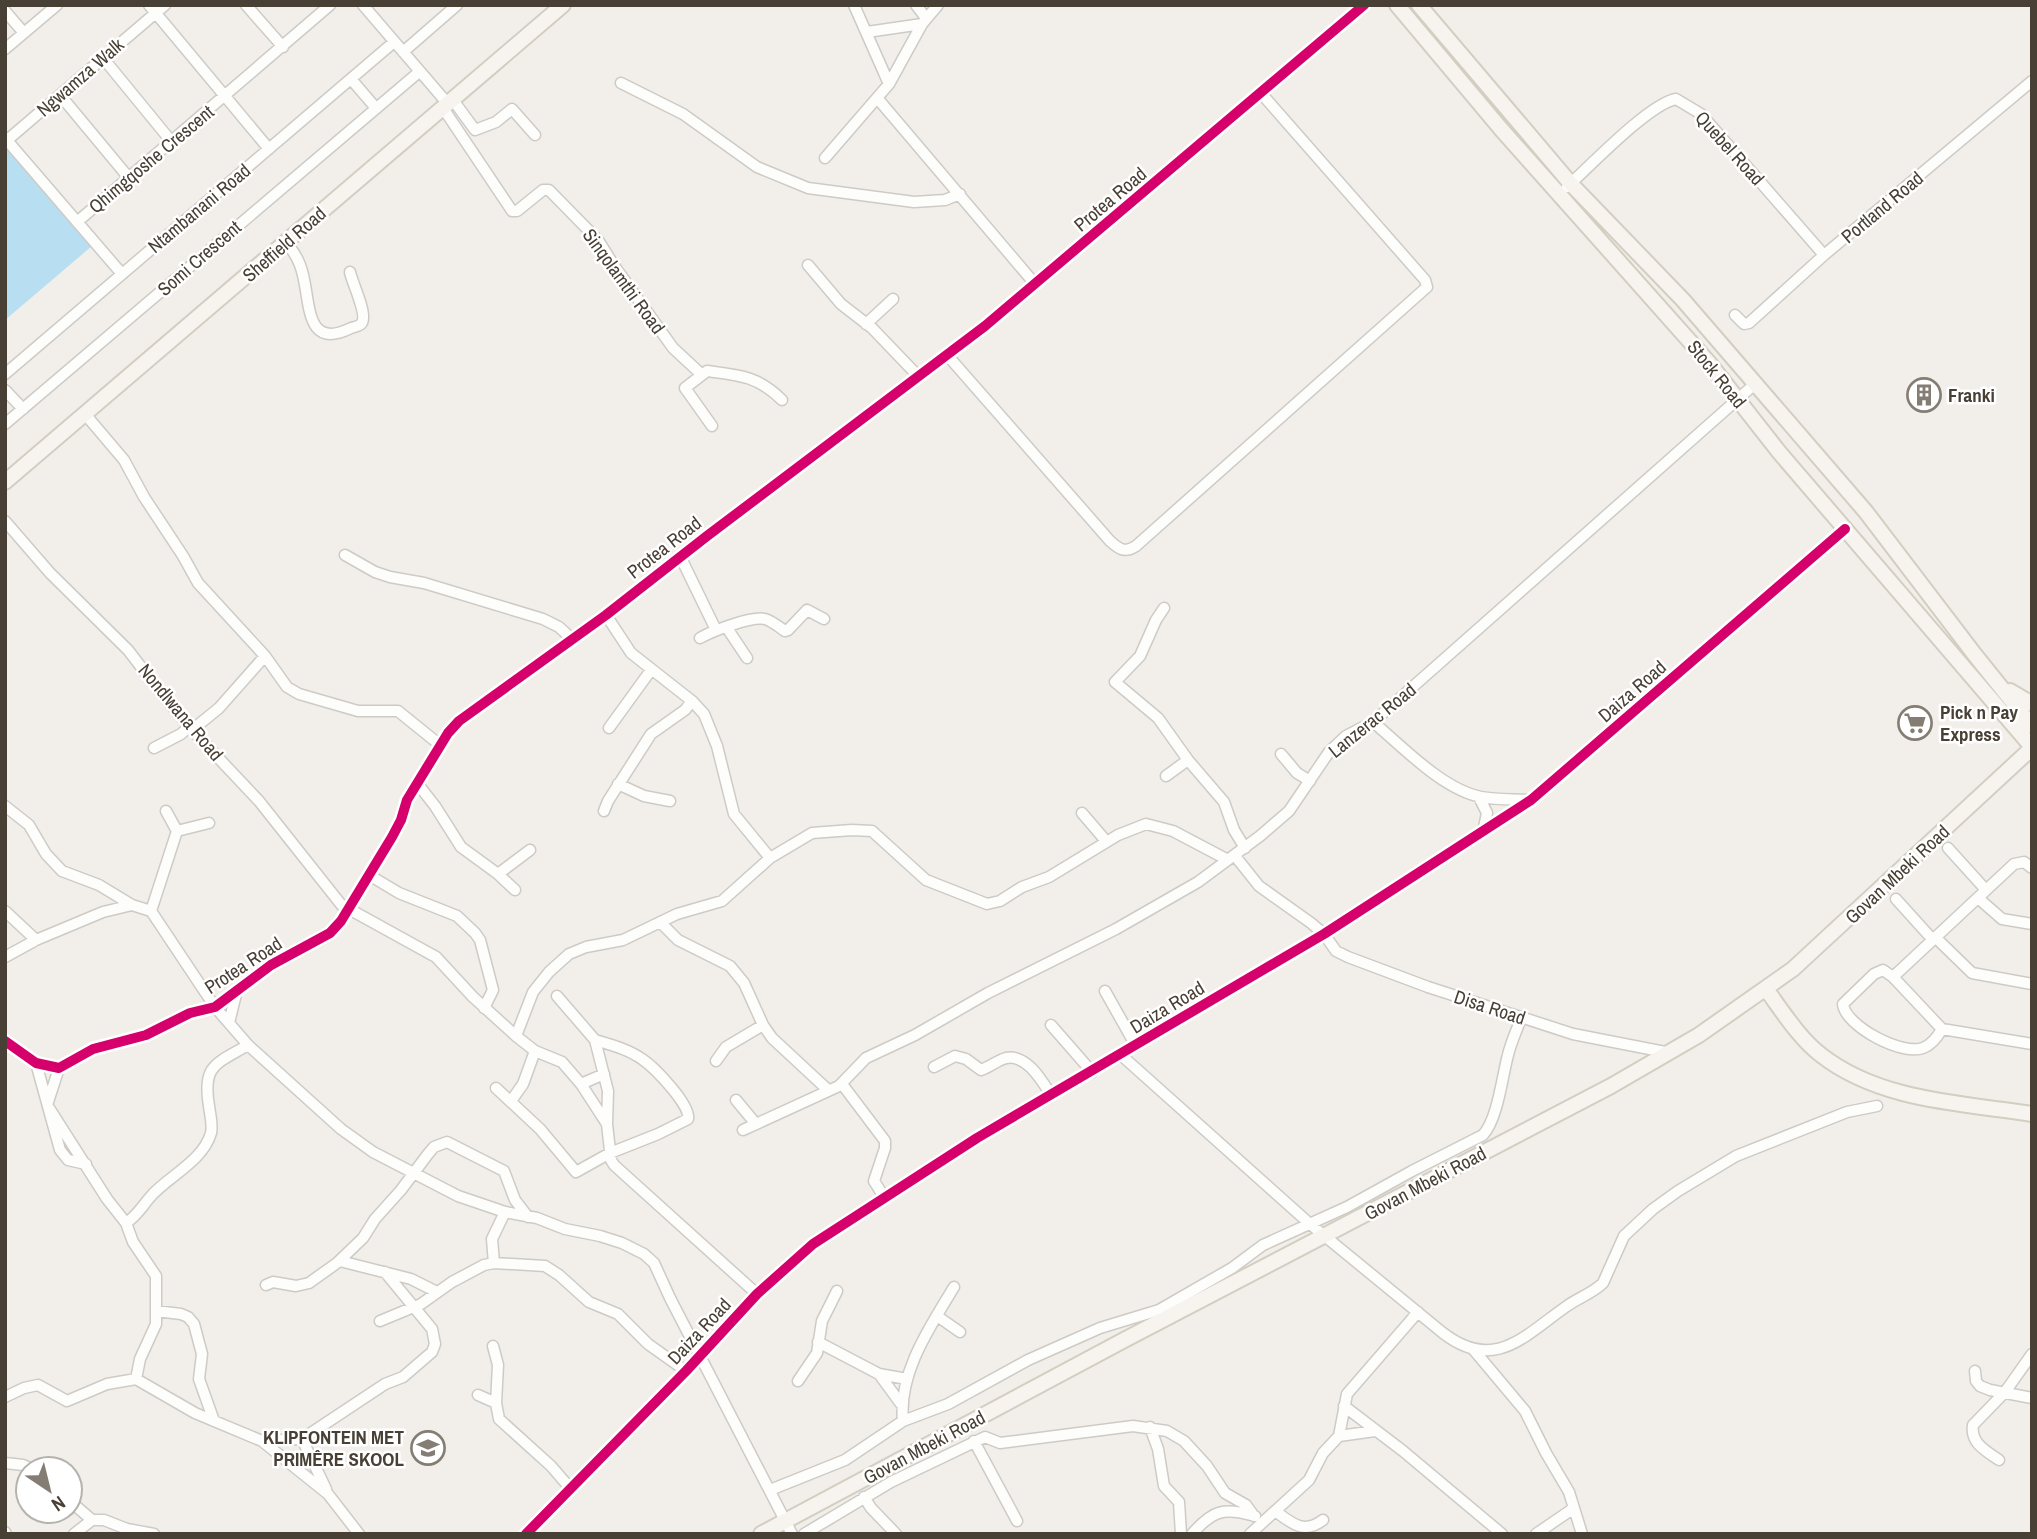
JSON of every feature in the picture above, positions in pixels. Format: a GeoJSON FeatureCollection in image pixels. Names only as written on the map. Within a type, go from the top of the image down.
{"type":"FeatureCollection","features":[{"type":"Feature","properties":{"kind":"main road","name":"Sheffield Road"},"geometry":{"type":"LineString","coordinates":[[5,482],[563,5]]}},
{"type":"Feature","properties":{"kind":"main road","name":"Stock Road"},"geometry":{"type":"LineString","coordinates":[[1397,5],[1559,195],[1710,364],[1845,529],[2032,748]]}},
{"type":"Feature","properties":{"kind":"main road","name":"Stock Road"},"geometry":{"type":"LineString","coordinates":[[1419,5],[1571,184],[1683,300],[1866,512],[2032,726]]}},
{"type":"Feature","properties":{"kind":"main road"},"geometry":{"type":"LineString","coordinates":[[1992,677],[2032,704]]}},
{"type":"Feature","properties":{"kind":"main road","name":"Govan Mbeki Road"},"geometry":{"type":"LineString","coordinates":[[761,1534],[789,1527],[1126,1339],[1670,1053],[1793,969],[2032,748]]}},
{"type":"Feature","properties":{"kind":"main road"},"geometry":{"type":"LineString","coordinates":[[1766,989],[1805,1040],[1821,1056],[1859,1079],[1899,1093],[2032,1114]]}},
{"type":"Feature","properties":{"kind":"street"},"geometry":{"type":"LineString","coordinates":[[5,49],[57,5]]}},
{"type":"Feature","properties":{"kind":"street","name":"Ngwamza Walk"},"geometry":{"type":"LineString","coordinates":[[6,140],[103,58],[152,9],[165,5]]}},
{"type":"Feature","properties":{"kind":"street"},"geometry":{"type":"LineString","coordinates":[[246,5],[283,47]]}},
{"type":"Feature","properties":{"kind":"street","name":"Qhimgqoshe Crescent"},"geometry":{"type":"LineString","coordinates":[[77,222],[330,5]]}},
{"type":"Feature","properties":{"kind":"street"},"geometry":{"type":"LineString","coordinates":[[403,52],[457,5]]}},
{"type":"Feature","properties":{"kind":"street"},"geometry":{"type":"LineString","coordinates":[[854,5],[889,84]]}},
{"type":"Feature","properties":{"kind":"street"},"geometry":{"type":"LineString","coordinates":[[916,5],[924,21]]}},
{"type":"Feature","properties":{"kind":"street"},"geometry":{"type":"LineString","coordinates":[[825,158],[878,99],[924,21],[938,5]]}},
{"type":"Feature","properties":{"kind":"street","name":"Protea Road"},"geometry":{"type":"LineString","coordinates":[[59,1068],[93,1049],[146,1035],[190,1013],[215,1007],[271,965],[323,939],[335,929],[348,911],[397,828],[407,800],[417,783],[440,745],[460,721],[606,615],[680,556],[948,356],[1364,5]]}},
{"type":"Feature","properties":{"kind":"street","name":"Sinqolamthi Road"},"geometry":{"type":"LineString","coordinates":[[368,7],[394,42],[448,104],[512,211],[517,211],[543,190],[549,190],[597,240],[673,348],[701,374]]}},
{"type":"Feature","properties":{"kind":"street"},"geometry":{"type":"LineString","coordinates":[[152,9],[269,149]]}},
{"type":"Feature","properties":{"kind":"street"},"geometry":{"type":"LineString","coordinates":[[5,11],[24,33]]}},
{"type":"Feature","properties":{"kind":"street"},"geometry":{"type":"LineString","coordinates":[[867,32],[924,21]]}},
{"type":"Feature","properties":{"kind":"street","name":"Ntambanani Road"},"geometry":{"type":"LineString","coordinates":[[5,374],[394,42]]}},
{"type":"Feature","properties":{"kind":"street"},"geometry":{"type":"LineString","coordinates":[[103,58],[171,141]]}},
{"type":"Feature","properties":{"kind":"street","name":"Somi Crescent"},"geometry":{"type":"LineString","coordinates":[[5,424],[419,72]]}},
{"type":"Feature","properties":{"kind":"street"},"geometry":{"type":"LineString","coordinates":[[351,79],[375,107]]}},
{"type":"Feature","properties":{"kind":"street","name":"Portland Road"},"geometry":{"type":"LineString","coordinates":[[1735,315],[1742,323],[1749,323],[1824,255],[2032,81]]}},
{"type":"Feature","properties":{"kind":"street"},"geometry":{"type":"LineString","coordinates":[[621,83],[683,114],[757,167],[808,188],[914,202],[945,200],[960,194]]}},
{"type":"Feature","properties":{"kind":"street"},"geometry":{"type":"LineString","coordinates":[[948,356],[1110,541],[1123,551],[1136,546],[1427,287],[1425,280],[1260,92]]}},
{"type":"Feature","properties":{"kind":"street"},"geometry":{"type":"LineString","coordinates":[[60,95],[129,178]]}},
{"type":"Feature","properties":{"kind":"street"},"geometry":{"type":"LineString","coordinates":[[878,99],[1035,284]]}},
{"type":"Feature","properties":{"kind":"street","name":"Quebel Road"},"geometry":{"type":"LineString","coordinates":[[1559,195],[1651,111],[1676,99],[1701,114],[1824,255]]}},
{"type":"Feature","properties":{"kind":"street"},"geometry":{"type":"LineString","coordinates":[[448,104],[475,130],[496,122],[512,109],[535,135]]}},
{"type":"Feature","properties":{"kind":"street"},"geometry":{"type":"LineString","coordinates":[[6,140],[122,274]]}},
{"type":"Feature","properties":{"kind":"street"},"geometry":{"type":"LineString","coordinates":[[286,243],[301,267],[312,319],[319,331],[329,335],[339,334],[361,324],[364,311],[352,284],[350,272]]}},
{"type":"Feature","properties":{"kind":"street"},"geometry":{"type":"LineString","coordinates":[[808,265],[841,304],[866,324],[919,377]]}},
{"type":"Feature","properties":{"kind":"street"},"geometry":{"type":"LineString","coordinates":[[866,324],[893,299]]}},
{"type":"Feature","properties":{"kind":"street"},"geometry":{"type":"LineString","coordinates":[[712,426],[685,388],[701,374],[709,371],[758,380],[782,400]]}},
{"type":"Feature","properties":{"kind":"street","name":"Lanzerac Road"},"geometry":{"type":"LineString","coordinates":[[842,1084],[861,1061],[1116,929],[1185,890],[1232,858],[1289,811],[1339,742],[1373,722],[1756,383]]}},
{"type":"Feature","properties":{"kind":"street"},"geometry":{"type":"LineString","coordinates":[[5,390],[23,409]]}},
{"type":"Feature","properties":{"kind":"street"},"geometry":{"type":"LineString","coordinates":[[85,414],[124,460],[198,583],[265,656],[286,687],[293,692],[358,711],[398,711],[440,745]]}},
{"type":"Feature","properties":{"kind":"street","name":"Nondlwana Road"},"geometry":{"type":"LineString","coordinates":[[5,521],[46,568],[120,640],[191,728],[259,801],[348,911]]}},
{"type":"Feature","properties":{"kind":"street","name":"Daiza Road"},"geometry":{"type":"LineString","coordinates":[[526,1534],[686,1371],[757,1294],[813,1244],[884,1197],[1051,1095],[1324,934],[1531,800],[1845,529]]}},
{"type":"Feature","properties":{"kind":"street"},"geometry":{"type":"LineString","coordinates":[[345,555],[390,578],[424,583],[543,618],[572,639]]}},
{"type":"Feature","properties":{"kind":"street"},"geometry":{"type":"LineString","coordinates":[[680,556],[702,606],[747,658]]}},
{"type":"Feature","properties":{"kind":"street"},"geometry":{"type":"LineString","coordinates":[[1164,608],[1140,656],[1115,682],[1153,713],[1224,802],[1234,830],[1245,848]]}},
{"type":"Feature","properties":{"kind":"street"},"geometry":{"type":"LineString","coordinates":[[700,638],[755,619],[766,619],[785,631],[807,610],[824,620]]}},
{"type":"Feature","properties":{"kind":"street"},"geometry":{"type":"LineString","coordinates":[[606,615],[631,653],[692,701],[704,715],[711,730],[734,814],[770,858]]}},
{"type":"Feature","properties":{"kind":"street"},"geometry":{"type":"LineString","coordinates":[[154,748],[191,728],[219,708],[265,656]]}},
{"type":"Feature","properties":{"kind":"street"},"geometry":{"type":"LineString","coordinates":[[609,728],[652,670]]}},
{"type":"Feature","properties":{"kind":"street"},"geometry":{"type":"LineString","coordinates":[[604,811],[618,784],[651,734],[692,701]]}},
{"type":"Feature","properties":{"kind":"street"},"geometry":{"type":"LineString","coordinates":[[1373,722],[1448,783],[1479,797],[1531,800]]}},
{"type":"Feature","properties":{"kind":"street"},"geometry":{"type":"LineString","coordinates":[[1281,754],[1297,773],[1310,781]]}},
{"type":"Feature","properties":{"kind":"street"},"geometry":{"type":"LineString","coordinates":[[1166,776],[1188,760]]}},
{"type":"Feature","properties":{"kind":"street"},"geometry":{"type":"LineString","coordinates":[[417,783],[461,846],[515,890]]}},
{"type":"Feature","properties":{"kind":"street"},"geometry":{"type":"LineString","coordinates":[[618,784],[644,796],[670,801]]}},
{"type":"Feature","properties":{"kind":"street"},"geometry":{"type":"LineString","coordinates":[[1479,797],[1487,813],[1483,833]]}},
{"type":"Feature","properties":{"kind":"street"},"geometry":{"type":"LineString","coordinates":[[5,806],[29,825],[49,859],[62,871],[99,885],[132,905],[151,911],[215,1007],[248,1045],[341,1129],[373,1152],[458,1196],[505,1212],[537,1218],[565,1229],[622,1243],[651,1259],[789,1527]]}},
{"type":"Feature","properties":{"kind":"street"},"geometry":{"type":"LineString","coordinates":[[151,911],[177,831],[166,811]]}},
{"type":"Feature","properties":{"kind":"street"},"geometry":{"type":"LineString","coordinates":[[1082,813],[1106,841]]}},
{"type":"Feature","properties":{"kind":"street"},"geometry":{"type":"LineString","coordinates":[[177,831],[209,823]]}},
{"type":"Feature","properties":{"kind":"street"},"geometry":{"type":"LineString","coordinates":[[516,1036],[533,992],[562,960],[578,949],[623,940],[687,911],[722,901],[770,858],[812,833],[868,830],[926,880],[987,904],[1000,901],[1022,887],[1049,877],[1106,841],[1138,826],[1153,825],[1173,831],[1232,858]]}},
{"type":"Feature","properties":{"kind":"street"},"geometry":{"type":"LineString","coordinates":[[1948,848],[2002,919],[2032,924]]}},
{"type":"Feature","properties":{"kind":"street"},"geometry":{"type":"LineString","coordinates":[[498,874],[530,850]]}},
{"type":"Feature","properties":{"kind":"street","name":"Disa Road"},"geometry":{"type":"LineString","coordinates":[[1232,858],[1259,886],[1324,934],[1336,951],[1348,957],[1573,1034],[1670,1053]]}},
{"type":"Feature","properties":{"kind":"street"},"geometry":{"type":"LineString","coordinates":[[1893,977],[2014,864],[2024,862],[2032,868]]}},
{"type":"Feature","properties":{"kind":"street"},"geometry":{"type":"LineString","coordinates":[[369,875],[398,893],[457,916],[475,933],[480,940],[493,990],[484,1008]]}},
{"type":"Feature","properties":{"kind":"street"},"geometry":{"type":"LineString","coordinates":[[1896,899],[1934,939],[1972,973],[2032,984]]}},
{"type":"Feature","properties":{"kind":"street"},"geometry":{"type":"LineString","coordinates":[[5,957],[36,940],[103,912],[132,905]]}},
{"type":"Feature","properties":{"kind":"street"},"geometry":{"type":"LineString","coordinates":[[5,911],[36,940]]}},
{"type":"Feature","properties":{"kind":"street"},"geometry":{"type":"LineString","coordinates":[[348,911],[436,957],[484,1008],[516,1036],[535,1051],[562,1062],[581,1084],[607,1124]]}},
{"type":"Feature","properties":{"kind":"street"},"geometry":{"type":"LineString","coordinates":[[660,922],[673,937],[725,963],[736,972],[744,983],[763,1025],[781,1048],[828,1090]]}},
{"type":"Feature","properties":{"kind":"street"},"geometry":{"type":"LineString","coordinates":[[1942,1029],[1926,1047],[1917,1049],[1882,1041],[1845,1013],[1844,1001],[1874,974],[1883,970],[1893,977],[1942,1029],[2032,1044]]}},
{"type":"Feature","properties":{"kind":"street"},"geometry":{"type":"LineString","coordinates":[[229,1023],[237,990]]}},
{"type":"Feature","properties":{"kind":"street"},"geometry":{"type":"LineString","coordinates":[[1105,991],[1136,1046]]}},
{"type":"Feature","properties":{"kind":"street"},"geometry":{"type":"LineString","coordinates":[[557,996],[595,1040],[608,1091],[607,1124],[611,1160],[618,1170],[757,1294]]}},
{"type":"Feature","properties":{"kind":"street"},"geometry":{"type":"LineString","coordinates":[[770,1490],[845,1460],[904,1421],[948,1404],[1028,1360],[1100,1328],[1159,1310],[1232,1268],[1263,1245],[1347,1208],[1485,1134],[1521,1018]]}},
{"type":"Feature","properties":{"kind":"street"},"geometry":{"type":"LineString","coordinates":[[716,1061],[726,1047],[763,1025]]}},
{"type":"Feature","properties":{"kind":"street"},"geometry":{"type":"LineString","coordinates":[[1051,1025],[1092,1072]]}},
{"type":"Feature","properties":{"kind":"street"},"geometry":{"type":"LineString","coordinates":[[496,1088],[540,1129],[576,1172],[610,1153],[688,1119],[690,1114],[675,1093],[643,1059],[625,1049],[595,1040]]}},
{"type":"Feature","properties":{"kind":"street"},"geometry":{"type":"LineString","coordinates":[[5,1041],[36,1063],[59,1068],[49,1105]]}},
{"type":"Feature","properties":{"kind":"street"},"geometry":{"type":"LineString","coordinates":[[126,1223],[139,1213],[154,1193],[191,1163],[205,1143],[212,1123],[206,1089],[208,1076],[219,1063],[248,1045]]}},
{"type":"Feature","properties":{"kind":"street"},"geometry":{"type":"LineString","coordinates":[[511,1101],[523,1084],[535,1051]]}},
{"type":"Feature","properties":{"kind":"street"},"geometry":{"type":"LineString","coordinates":[[1121,1055],[1310,1224],[1450,1338],[1472,1349],[1490,1351],[1514,1344],[1567,1306],[1598,1288],[1603,1283],[1618,1246],[1631,1229],[1653,1209],[1717,1167],[1736,1156],[1847,1112],[1877,1106]]}},
{"type":"Feature","properties":{"kind":"street"},"geometry":{"type":"LineString","coordinates":[[934,1067],[955,1056],[966,1059],[981,1070],[1004,1059],[1014,1058],[1030,1067],[1051,1095]]}},
{"type":"Feature","properties":{"kind":"street"},"geometry":{"type":"LineString","coordinates":[[36,1063],[49,1105],[107,1199],[126,1223],[133,1242],[156,1276],[156,1324],[140,1359],[136,1379]]}},
{"type":"Feature","properties":{"kind":"street"},"geometry":{"type":"LineString","coordinates":[[581,1084],[604,1074]]}},
{"type":"Feature","properties":{"kind":"street"},"geometry":{"type":"LineString","coordinates":[[743,1130],[842,1084],[885,1141],[886,1148],[874,1181],[884,1197]]}},
{"type":"Feature","properties":{"kind":"street"},"geometry":{"type":"LineString","coordinates":[[736,1100],[756,1124]]}},
{"type":"Feature","properties":{"kind":"street"},"geometry":{"type":"LineString","coordinates":[[265,1285],[273,1282],[296,1286],[309,1283],[340,1261],[363,1238],[375,1219],[435,1147],[447,1142],[504,1171],[515,1200],[528,1217]]}},
{"type":"Feature","properties":{"kind":"street"},"geometry":{"type":"LineString","coordinates":[[494,1262],[492,1239],[505,1212]]}},
{"type":"Feature","properties":{"kind":"street"},"geometry":{"type":"LineString","coordinates":[[340,1261],[411,1279],[437,1292]]}},
{"type":"Feature","properties":{"kind":"street"},"geometry":{"type":"LineString","coordinates":[[380,1321],[414,1307],[461,1276],[494,1262],[537,1265],[552,1270],[589,1302],[618,1314],[648,1344],[686,1371]]}},
{"type":"Feature","properties":{"kind":"street"},"geometry":{"type":"LineString","coordinates":[[262,1441],[302,1439],[385,1384],[403,1377],[429,1356],[435,1344],[435,1337],[429,1324],[384,1272]]}},
{"type":"Feature","properties":{"kind":"street"},"geometry":{"type":"LineString","coordinates":[[904,1421],[901,1404],[907,1379],[921,1345],[954,1287]]}},
{"type":"Feature","properties":{"kind":"street"},"geometry":{"type":"LineString","coordinates":[[798,1381],[817,1353],[822,1321],[837,1291]]}},
{"type":"Feature","properties":{"kind":"street"},"geometry":{"type":"LineString","coordinates":[[156,1311],[181,1314],[194,1324],[202,1354],[199,1379],[214,1421]]}},
{"type":"Feature","properties":{"kind":"street"},"geometry":{"type":"LineString","coordinates":[[1250,1534],[1309,1480],[1323,1454],[1339,1436],[1347,1394],[1418,1312]]}},
{"type":"Feature","properties":{"kind":"street"},"geometry":{"type":"LineString","coordinates":[[937,1316],[960,1332]]}},
{"type":"Feature","properties":{"kind":"street"},"geometry":{"type":"LineString","coordinates":[[818,1342],[879,1374],[907,1379]]}},
{"type":"Feature","properties":{"kind":"street"},"geometry":{"type":"LineString","coordinates":[[493,1346],[498,1365],[496,1403],[499,1419],[551,1466],[570,1488]]}},
{"type":"Feature","properties":{"kind":"street"},"geometry":{"type":"LineString","coordinates":[[1472,1349],[1525,1411],[1569,1492],[1582,1534]]}},
{"type":"Feature","properties":{"kind":"street"},"geometry":{"type":"LineString","coordinates":[[1999,1460],[1976,1443],[1973,1425],[2005,1392],[2032,1354]]}},
{"type":"Feature","properties":{"kind":"street"},"geometry":{"type":"LineString","coordinates":[[1975,1371],[1976,1381],[1980,1386],[2032,1398]]}},
{"type":"Feature","properties":{"kind":"street"},"geometry":{"type":"LineString","coordinates":[[879,1374],[901,1404]]}},
{"type":"Feature","properties":{"kind":"street"},"geometry":{"type":"LineString","coordinates":[[5,1397],[38,1385],[67,1401],[107,1384],[136,1379],[195,1413],[262,1441],[328,1493]]}},
{"type":"Feature","properties":{"kind":"street"},"geometry":{"type":"LineString","coordinates":[[478,1395],[496,1403]]}},
{"type":"Feature","properties":{"kind":"street"},"geometry":{"type":"LineString","coordinates":[[1344,1406],[1403,1451],[1502,1534]]}},
{"type":"Feature","properties":{"kind":"street"},"geometry":{"type":"LineString","coordinates":[[804,1534],[864,1497],[974,1440],[987,1436],[1000,1443],[1133,1426],[1174,1433],[1207,1466],[1225,1493],[1246,1505],[1254,1516]]}},
{"type":"Feature","properties":{"kind":"street"},"geometry":{"type":"LineString","coordinates":[[1150,1427],[1158,1449],[1164,1486],[1167,1492],[1178,1499],[1181,1534]]}},
{"type":"Feature","properties":{"kind":"street"},"geometry":{"type":"LineString","coordinates":[[1339,1436],[1375,1431]]}},
{"type":"Feature","properties":{"kind":"street"},"geometry":{"type":"LineString","coordinates":[[302,1439],[328,1493],[359,1534]]}},
{"type":"Feature","properties":{"kind":"street"},"geometry":{"type":"LineString","coordinates":[[974,1440],[1017,1521]]}},
{"type":"Feature","properties":{"kind":"street"},"geometry":{"type":"LineString","coordinates":[[864,1497],[896,1534]]}},
{"type":"Feature","properties":{"kind":"street"},"geometry":{"type":"LineString","coordinates":[[1536,1534],[1574,1508]]}},
{"type":"Feature","properties":{"kind":"street"},"geometry":{"type":"LineString","coordinates":[[1192,1534],[1216,1513],[1233,1511],[1254,1516],[1264,1522]]}},
{"type":"Feature","properties":{"kind":"street"},"geometry":{"type":"LineString","coordinates":[[1275,1511],[1303,1527],[1314,1526],[1323,1520]]}},
{"type":"Feature","properties":{"kind":"street"},"geometry":{"type":"LineString","coordinates":[[84,1513],[92,1520]]}},
{"type":"Feature","properties":{"kind":"street"},"geometry":{"type":"LineString","coordinates":[[74,1534],[92,1520],[104,1520],[127,1532],[154,1534]]}},
{"type":"Feature","properties":{"kind":"water"},"geometry":{"type":"Polygon","coordinates":[[[5,149],[10,150],[92,246],[5,320],[5,149]]]}},
{"type":"Feature","properties":{"kind":"cycle path"},"geometry":{"type":"LineString","coordinates":[[5,1041],[36,1063],[59,1068],[93,1049],[146,1035],[190,1013],[215,1007],[271,965],[330,933],[341,921],[392,837],[407,800],[448,733],[459,721],[606,615],[985,326],[1364,5]]}},
{"type":"Feature","properties":{"kind":"cycle path"},"geometry":{"type":"LineString","coordinates":[[526,1534],[686,1371],[757,1294],[813,1244],[977,1138],[1324,934],[1531,800],[1845,529]]}},
{"type":"Feature","properties":{"kind":"place","name":"Franki"},"geometry":{"type":"Point","coordinates":[1924,395]}},
{"type":"Feature","properties":{"kind":"place","name":"Pick n Pay Express"},"geometry":{"type":"Point","coordinates":[1915,723]}},
{"type":"Feature","properties":{"kind":"place","name":"KLIPFONTEIN MET PRIMÊRE SKOOL"},"geometry":{"type":"Point","coordinates":[428,1448]}}]}
